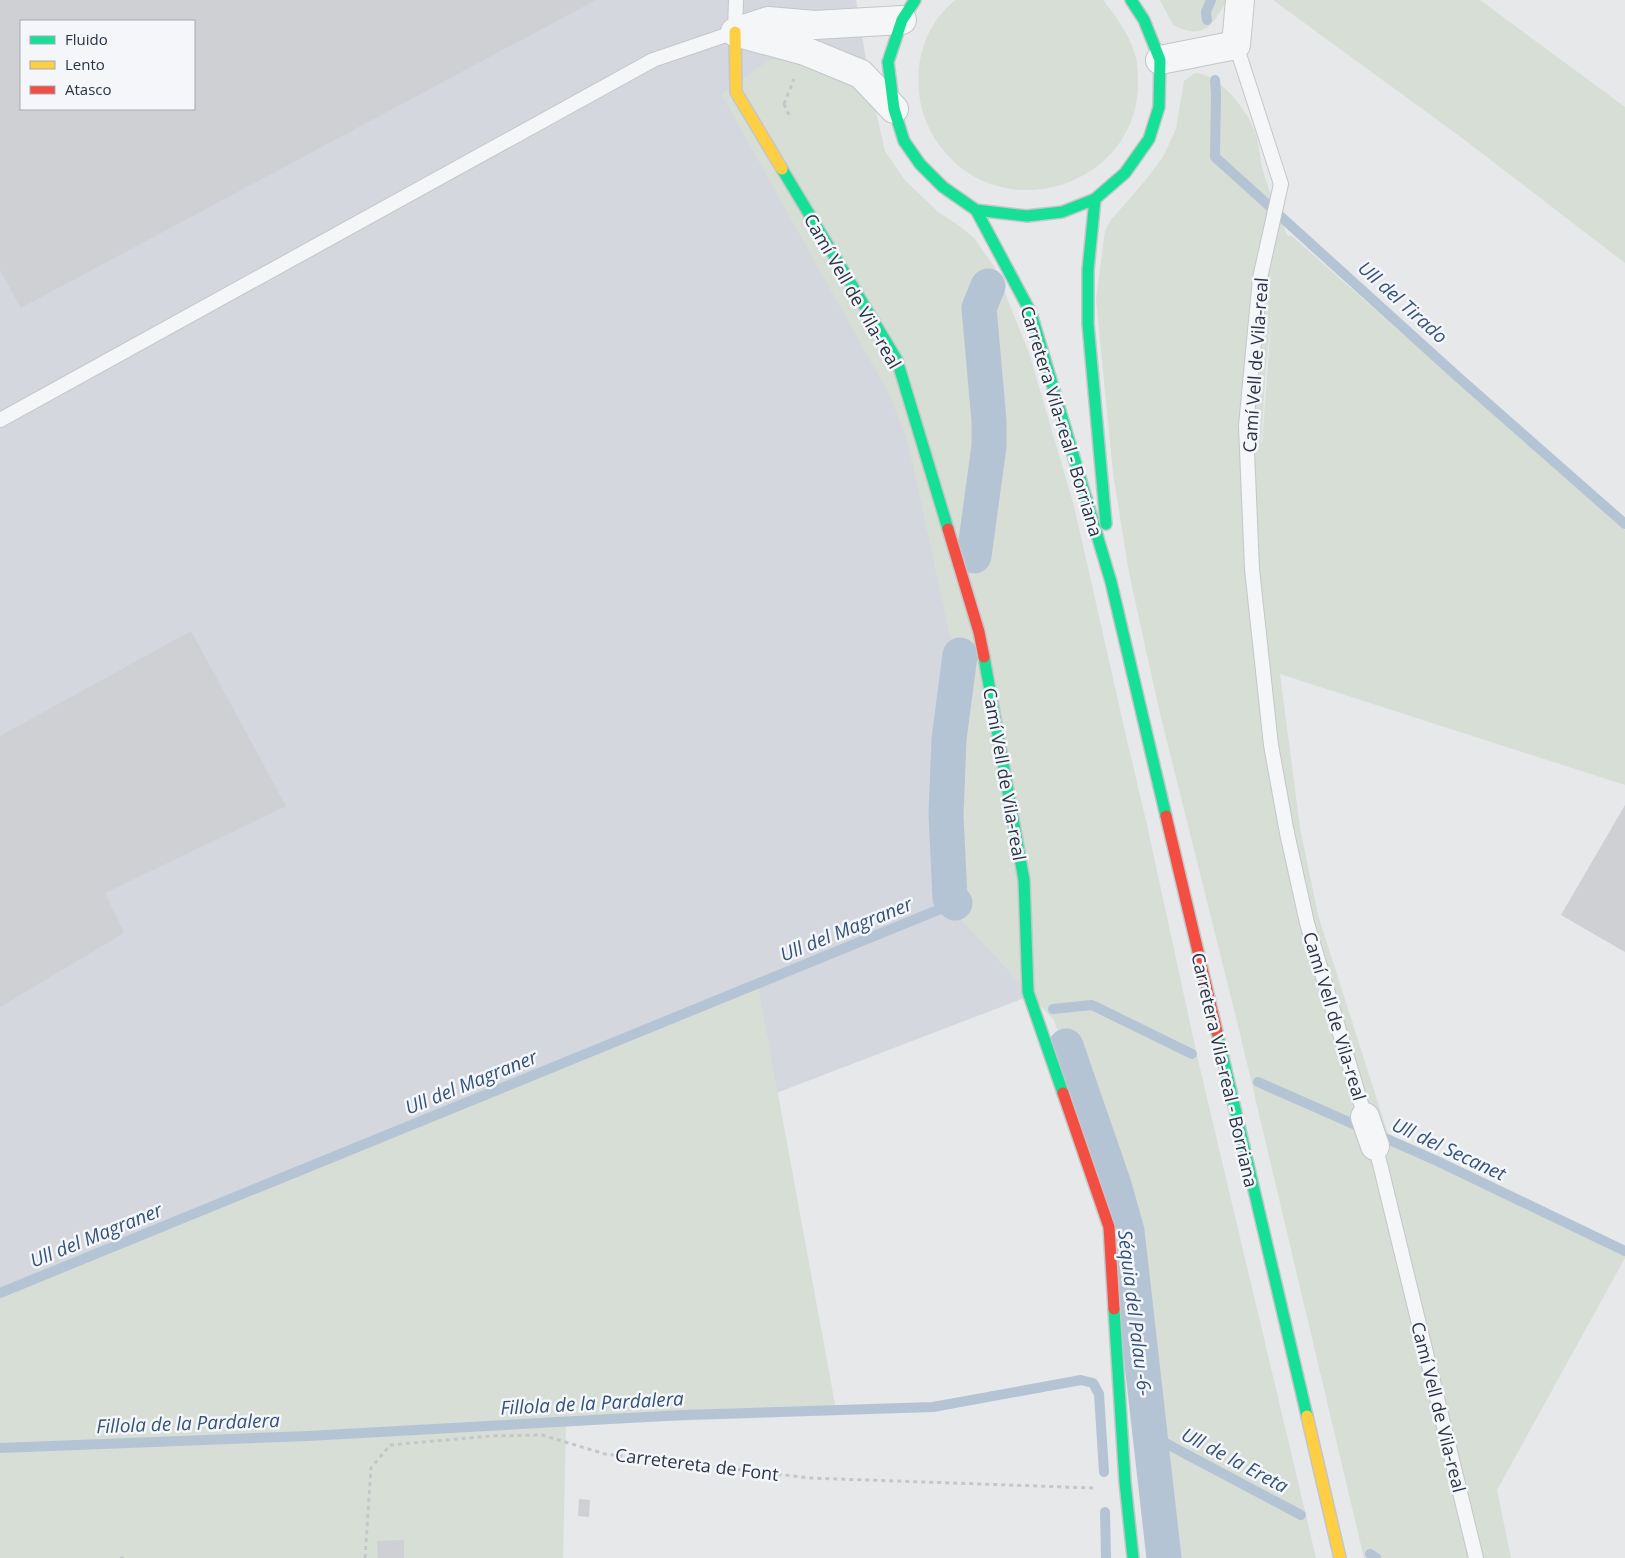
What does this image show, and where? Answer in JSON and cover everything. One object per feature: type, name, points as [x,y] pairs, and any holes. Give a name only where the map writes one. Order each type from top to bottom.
[{"type":"main road","points":[[908,10],[888,62],[894,109],[904,141],[920,164],[943,187],[976,210],[1027,216],[1062,212],[1095,199],[1125,172],[1149,140],[1159,107],[1160,60],[1144,20],[1131,0]]},
{"type":"main road","name":"Camí Vell de Vila-real","points":[[735,32],[736,92],[897,360],[979,632],[1024,880],[1028,992],[1109,1227],[1133,1558]]},
{"type":"main road","name":"Carretera Vila-real - Borriana","points":[[1095,199],[1088,270],[1088,324],[1111,582]]},
{"type":"main road","name":"Carretera Vila-real - Borriana","points":[[976,210],[1031,313],[1111,582],[1340,1558]]},
{"type":"street","points":[[1160,60],[1236,45],[1240,0]]},
{"type":"street","points":[[735,32],[768,21],[816,25],[908,10]]},
{"type":"street","points":[[735,32],[805,51],[861,74],[894,109]]},
{"type":"street","name":"Camí Vell de Vila-real","points":[[1365,1117],[1375,1146]]},
{"type":"lane","points":[[0,420],[654,60],[735,32],[736,0]]},
{"type":"lane","name":"Camí Vell de Vila-real","points":[[1236,45],[1280,184],[1260,278],[1246,426],[1253,579],[1271,745],[1287,833],[1314,949],[1365,1117]]},
{"type":"lane","name":"Camí Vell de Vila-real","points":[[1375,1146],[1476,1558]]},
{"type":"path","name":"Carretereta de Font","points":[[365,1558],[371,1468],[390,1445],[491,1436],[542,1435],[605,1454],[810,1478],[1096,1488],[1126,1482]]},
{"type":"path","points":[[120,1558],[126,1558]]},
{"type":"shaded area","points":[[0,0],[856,0],[885,174],[1168,943],[0,1390]]},
{"type":"shaded area","points":[[955,0],[1103,0],[1128,38],[1135,54],[1138,68],[1138,86],[1131,121],[1115,149],[1091,170],[1063,184],[1031,190],[999,187],[969,173],[943,150],[930,130],[921,107],[919,65],[925,41],[937,19]]},
{"type":"shaded area","points":[[1160,0],[1227,0],[1212,23],[1200,31],[1193,31],[1184,30],[1173,25]]},
{"type":"shaded area","points":[[1273,0],[1480,0],[1625,107],[1625,263],[1462,138]]},
{"type":"shaded area","points":[[787,56],[861,83],[876,112],[885,151],[904,179],[938,212],[974,238],[995,268],[1029,353],[1074,506],[1147,825],[1198,1060],[1316,1558],[1161,1558],[1125,1229],[1054,1020],[951,909],[947,901],[941,816],[942,739],[954,655],[908,443],[890,396],[721,94],[769,60]]},
{"type":"shaded area","points":[[1195,73],[1204,75],[1222,86],[1238,102],[1256,134],[1264,174],[1287,235],[1293,237],[1625,530],[1625,785],[1280,674],[1300,828],[1318,915],[1389,1137],[1625,1248],[1625,1258],[1497,1490],[1511,1558],[1364,1558],[1241,1038],[1161,718],[1129,573],[1113,473],[1096,299],[1105,231],[1111,220],[1163,157],[1176,129],[1184,81]],"holes":[[[1272,311],[1262,443],[1266,366]]]},
{"type":"shaded area","points":[[757,980],[837,1415],[566,1425],[563,1558],[0,1558],[0,1291]]},
{"type":"building","points":[[0,0],[596,0],[21,308],[0,270]]},
{"type":"building","points":[[191,631],[286,806],[105,893],[124,933],[0,1007],[0,736]]},
{"type":"building","points":[[1625,805],[1625,952],[1561,915]]},
{"type":"building","points":[[579,1499],[590,1500],[589,1517],[578,1516]]},
{"type":"building","points":[[404,1540],[404,1558],[378,1558],[377,1541]]},
{"type":"waterway","name":"Ull del Tirado","points":[[1207,20],[1206,12],[1211,0]]},
{"type":"waterway","name":"Ull del Tirado","points":[[1215,80],[1215,157],[1458,377],[1625,524]]},
{"type":"waterway","name":"Séquia del Palau -6-","points":[[974,556],[989,446],[989,421],[979,308],[988,286]]},
{"type":"waterway","name":"Séquia del Palau -6-","points":[[955,903],[950,898],[946,815],[949,739],[960,655]]},
{"type":"waterway","name":"Ull del Magraner","points":[[0,1293],[955,903]]},
{"type":"waterway","name":"Ull del Secanet","points":[[1053,1009],[1092,1005],[1192,1054]]},
{"type":"waterway","name":"Séquia del Palau -6-","points":[[1066,1046],[1114,1185],[1127,1231],[1164,1558]]},
{"type":"waterway","name":"Ull del Secanet","points":[[1258,1082],[1437,1161],[1625,1251]]},
{"type":"waterway","name":"Fillola de la Pardalera","points":[[0,1448],[308,1436],[682,1415],[933,1407],[1081,1380],[1093,1383],[1099,1394],[1104,1472]]},
{"type":"waterway","name":"Ull de la Ereta","points":[[1152,1436],[1301,1515]]},
{"type":"waterway","name":"Fillola de la Pardalera","points":[[1105,1512],[1106,1558]]},
{"type":"waterway","name":"Ull de la Ereta","points":[[1370,1554],[1376,1558]]},
{"type":"traffic: fast","points":[[915,0],[902,20],[888,62],[894,109],[904,141],[920,164],[943,187],[976,210],[1027,216],[1062,212],[1095,199],[1125,173],[1149,139],[1159,107],[1160,60],[1144,20],[1131,0]]},
{"type":"traffic: fast","points":[[782,169],[897,360],[948,529]]},
{"type":"traffic: fast","points":[[1095,199],[1088,270],[1088,324],[1106,524]]},
{"type":"traffic: fast","points":[[976,210],[1031,313],[1111,582],[1166,816]]},
{"type":"traffic: fast","points":[[984,657],[1024,880],[1028,992],[1063,1093]]},
{"type":"traffic: fast","points":[[1217,1032],[1307,1416]]},
{"type":"traffic: fast","points":[[1114,1309],[1125,1482],[1133,1558]]},
{"type":"traffic: slow","points":[[735,32],[736,92],[782,169]]},
{"type":"traffic: slow","points":[[1307,1416],[1340,1558]]},
{"type":"traffic: jam","points":[[948,529],[979,632],[984,657]]},
{"type":"traffic: jam","points":[[1166,816],[1217,1032]]},
{"type":"traffic: jam","points":[[1063,1093],[1109,1227],[1114,1309]]}]
